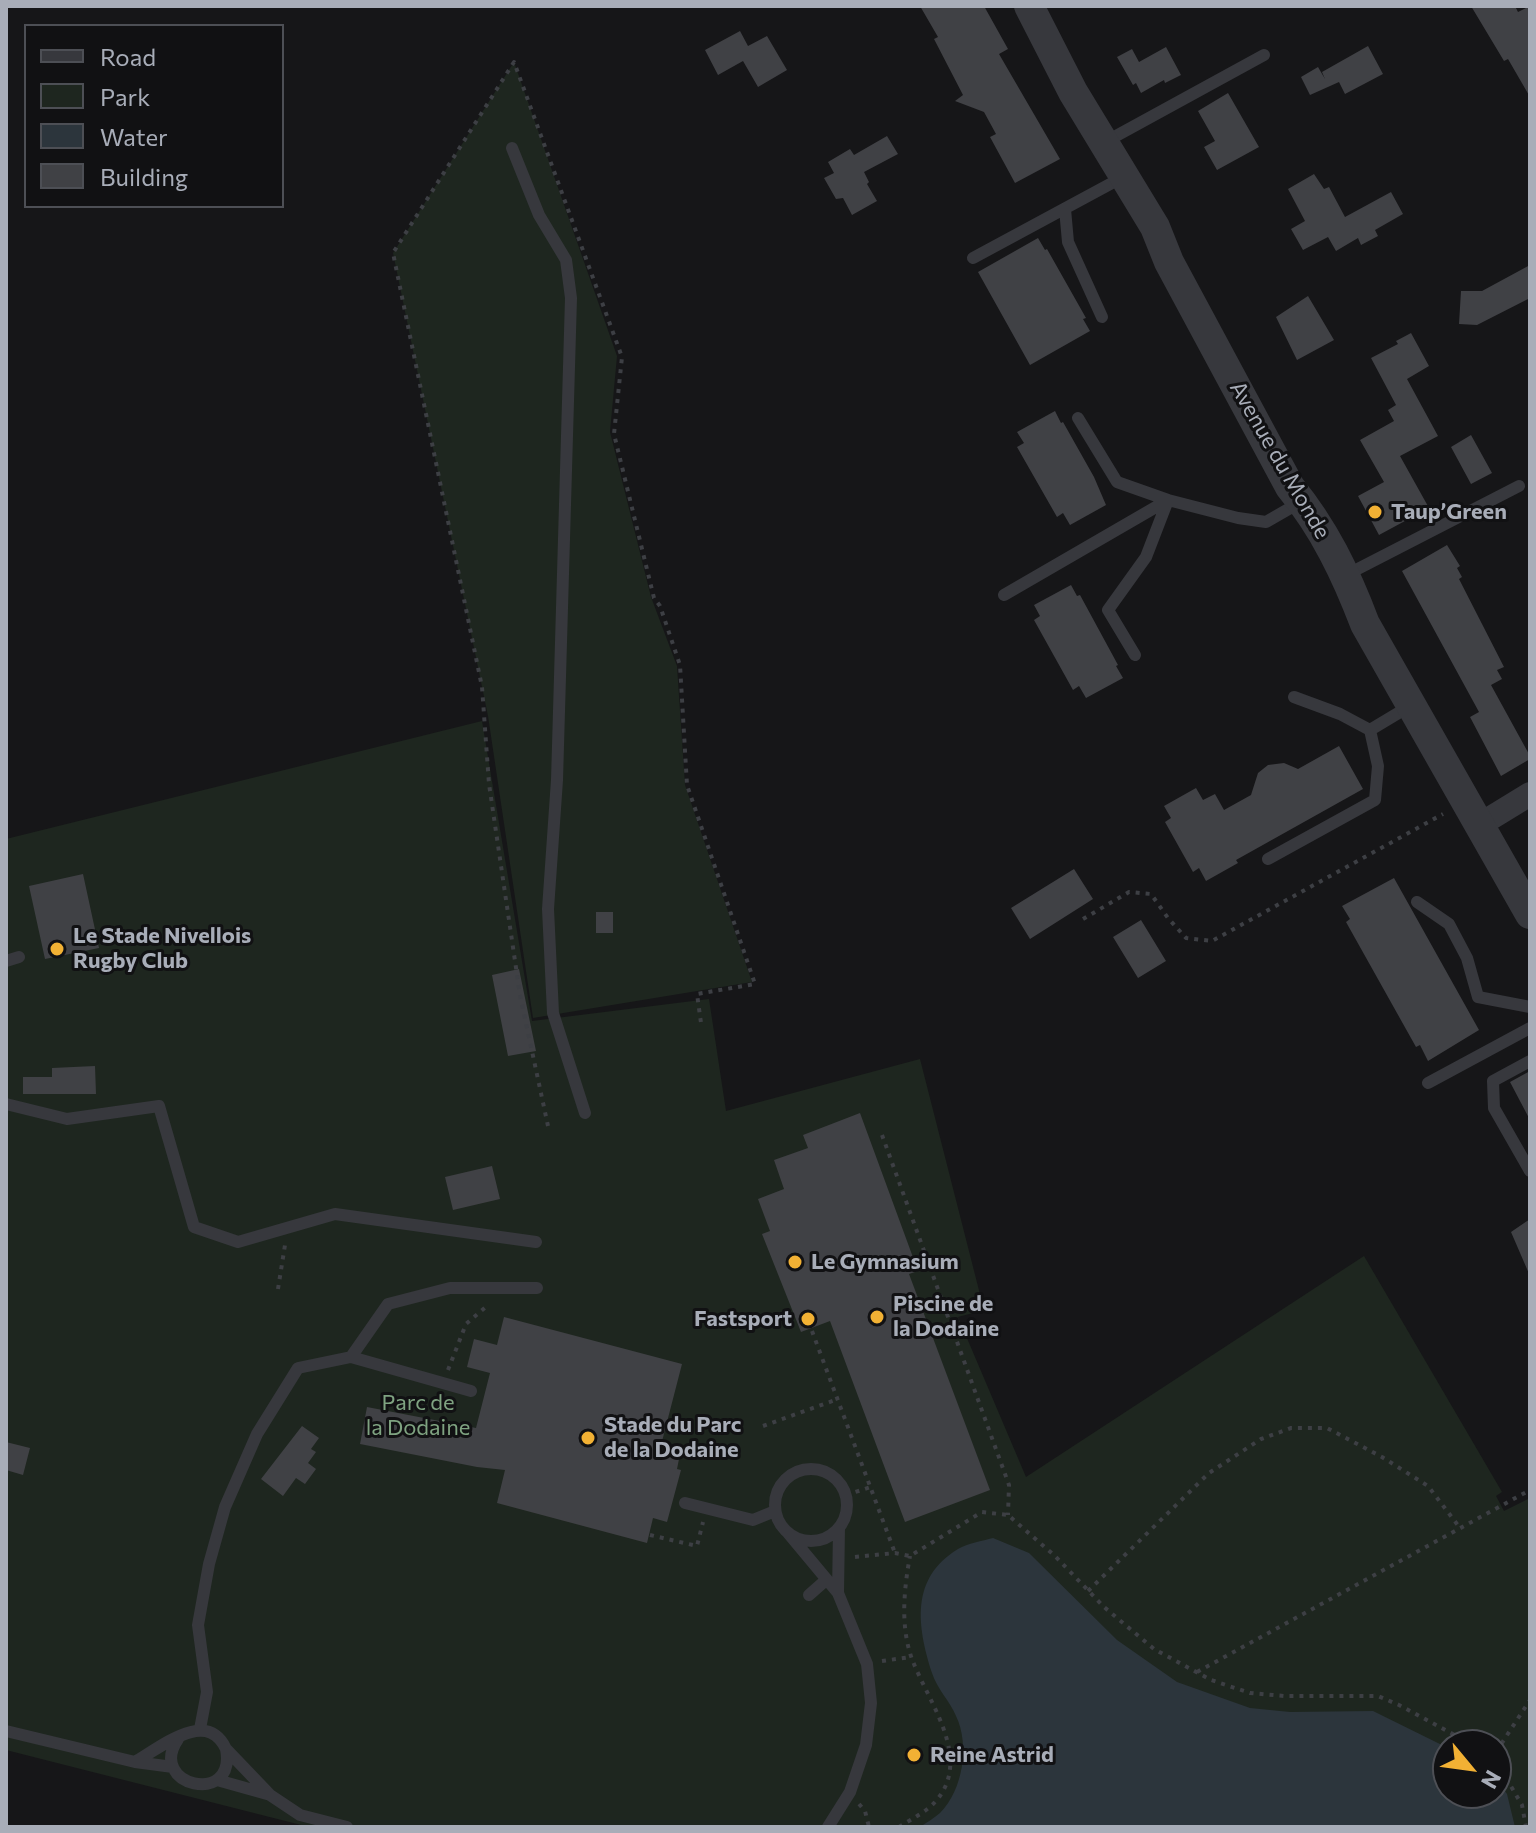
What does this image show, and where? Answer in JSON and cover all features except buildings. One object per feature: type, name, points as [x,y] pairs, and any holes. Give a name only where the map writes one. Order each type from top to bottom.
[{"type":"street","name":"Avenue du Monde","points":[[1029,6],[1054,59],[1155,227],[1169,262],[1290,487],[1313,515],[1346,575],[1365,624],[1530,914]]},
{"type":"street","points":[[1473,812],[1530,794]]},
{"type":"lane","points":[[1103,143],[1264,55]]},
{"type":"lane","points":[[512,148],[539,215],[566,260],[571,298],[557,780],[548,909],[553,1013],[585,1113]]},
{"type":"lane","points":[[973,258],[1125,176]]},
{"type":"lane","points":[[1065,209],[1068,242],[1102,317]]},
{"type":"lane","points":[[1078,418],[1117,482],[1168,500],[1266,522],[1302,501]]},
{"type":"lane","points":[[1346,575],[1519,486]]},
{"type":"lane","points":[[1004,595],[1168,500]]},
{"type":"lane","points":[[1135,655],[1108,610],[1146,557],[1168,500]]},
{"type":"lane","points":[[1268,859],[1375,800],[1378,766],[1370,730],[1340,714],[1294,697]]},
{"type":"lane","points":[[1370,730],[1411,705]]},
{"type":"lane","points":[[1417,902],[1449,924],[1467,958],[1478,997],[1530,1007]]},
{"type":"lane","points":[[1428,1083],[1530,1028]]},
{"type":"lane","points":[[1530,1061],[1493,1081],[1494,1108],[1530,1171]]},
{"type":"lane","points":[[6,1104],[67,1119],[159,1106],[194,1227],[238,1242],[335,1214],[536,1242]]},
{"type":"lane","points":[[351,1357],[388,1304],[450,1288],[537,1288]]},
{"type":"lane","points":[[200,1729],[207,1692],[198,1625],[209,1564],[225,1507],[257,1434],[298,1368],[351,1357],[471,1391]]},
{"type":"lane","points":[[788,1533],[798,1540],[811,1542],[823,1540],[839,1528],[845,1517],[846,1495],[832,1475],[821,1470],[796,1472],[785,1479],[775,1498],[779,1523],[838,1593],[867,1664],[871,1703],[866,1745],[850,1792],[828,1827]]},
{"type":"lane","points":[[685,1503],[753,1520],[775,1511]]},
{"type":"lane","points":[[838,1593],[839,1528]]},
{"type":"lane","points":[[804,1599],[826,1580]]},
{"type":"lane","points":[[135,1762],[200,1729],[216,1734],[226,1749],[270,1795],[300,1815],[347,1827]]},
{"type":"lane","points":[[6,1731],[135,1762],[173,1767]]},
{"type":"lane","points":[[180,1737],[172,1751],[173,1767],[178,1776],[187,1782],[207,1785],[217,1780],[227,1766],[226,1749]]},
{"type":"lane","points":[[217,1780],[270,1795]]},
{"type":"path","points":[[1083,919],[1129,892],[1151,894],[1186,938],[1212,941],[1473,812]]},
{"type":"path","points":[[882,1135],[1009,1485],[1008,1515]]},
{"type":"path","points":[[278,1289],[288,1227]]},
{"type":"path","points":[[443,1383],[466,1324],[509,1288]]},
{"type":"path","points":[[812,1331],[895,1553]]},
{"type":"path","points":[[763,1426],[838,1399]]},
{"type":"path","points":[[1088,1591],[1209,1473],[1261,1439],[1291,1428],[1327,1428],[1382,1457],[1428,1486],[1460,1528]]},
{"type":"path","points":[[846,1495],[871,1487]]},
{"type":"path","points":[[1197,1672],[1530,1490]]},
{"type":"path","points":[[650,1535],[697,1546],[707,1508]]},
{"type":"path","points":[[840,1559],[895,1553],[910,1556],[982,1512],[1008,1515],[1154,1649],[1197,1672],[1250,1693],[1378,1696],[1443,1729]]},
{"type":"path","points":[[899,1827],[935,1802],[952,1760],[937,1711],[911,1657],[902,1596],[910,1556]]},
{"type":"path","points":[[867,1664],[911,1657]]},
{"type":"path","points":[[1511,1729],[1530,1700]]},
{"type":"path","points":[[1512,1788],[1522,1805],[1526,1827]]},
{"type":"green space","points":[[514,62],[617,356],[610,432],[651,597],[677,666],[685,785],[752,982],[533,1018],[488,716],[393,253]]},
{"type":"green space","name":"Parc de la Dodaine","points":[[482,721],[532,1021],[709,999],[726,1111],[920,1059],[984,1310],[958,1317],[1026,1477],[1364,1256],[1502,1492],[1496,1496],[1504,1511],[1530,1498],[1530,1827],[309,1827],[6,1750],[6,839]]},
{"type":"water","points":[[993,1538],[1029,1553],[1117,1640],[1177,1682],[1250,1708],[1290,1712],[1373,1711],[1432,1740],[1432,1809],[1511,1809],[1515,1827],[920,1827],[948,1803],[959,1780],[963,1753],[963,1740],[956,1716],[934,1679],[927,1655],[921,1604],[932,1574],[942,1561],[971,1544]]},
{"type":"place","name":"Taup’Green","points":[[1375,512]]},
{"type":"place","name":"Le Stade Nivellois Rugby Club","points":[[57,949]]},
{"type":"place","name":"Le Gymnasium","points":[[795,1262]]},
{"type":"place","name":"Piscine de la Dodaine","points":[[877,1317]]},
{"type":"place","name":"Fastsport","points":[[808,1319]]},
{"type":"place","name":"Stade du Parc de la Dodaine","points":[[588,1438]]},
{"type":"place","name":"Reine Astrid","points":[[914,1755]]}]
